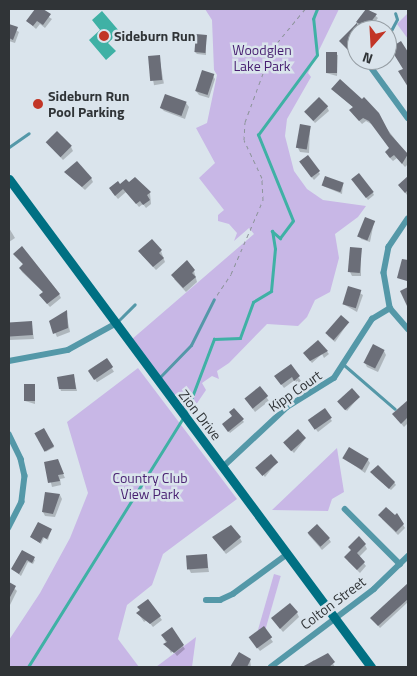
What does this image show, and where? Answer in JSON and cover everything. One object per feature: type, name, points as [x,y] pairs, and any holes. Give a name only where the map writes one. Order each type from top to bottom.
[{"type":"main road","name":"Zion Drive","points":[[9,178],[115,324],[224,466],[286,554],[371,667]]},
{"type":"street","points":[[373,70],[408,118]]},
{"type":"street","points":[[408,220],[395,235],[384,266],[384,284],[390,308],[408,329]]},
{"type":"street","name":"Kipp Court","points":[[224,466],[287,407],[324,386],[344,365],[372,318],[390,308]]},
{"type":"street","points":[[9,361],[68,350],[115,324]]},
{"type":"street","points":[[9,434],[21,459],[24,476],[22,502],[9,528]]},
{"type":"street","points":[[345,509],[400,564]]},
{"type":"street","points":[[206,600],[220,600],[233,594],[286,554]]},
{"type":"street","name":"Colton Street","points":[[271,667],[335,619],[408,556]]},
{"type":"lane","points":[[395,13],[396,20]]},
{"type":"lane","points":[[9,147],[29,133]]},
{"type":"lane","points":[[157,380],[191,345],[214,300]]},
{"type":"lane","points":[[115,324],[135,304]]},
{"type":"lane","points":[[344,365],[395,408]]},
{"type":"path","points":[[214,300],[231,274],[263,200],[262,178],[244,140],[245,122],[272,49],[305,9]]},
{"type":"green space","name":"Woodglen Lake Park","points":[[205,9],[339,9],[308,73],[311,77],[287,119],[285,136],[294,171],[307,189],[323,200],[366,206],[358,217],[335,234],[339,258],[330,292],[315,300],[307,317],[298,326],[267,324],[229,363],[217,371],[219,379],[212,376],[202,383],[206,390],[189,415],[131,340],[254,234],[249,228],[234,241],[237,233],[229,224],[218,221],[218,215],[224,210],[199,178],[215,163],[196,128],[207,123],[217,75],[214,70],[212,20]]},
{"type":"green space","points":[[408,13],[408,39],[397,24]]},
{"type":"green space","name":"Country Club View Park","points":[[138,368],[237,499],[163,554],[152,585],[127,605],[118,639],[139,667],[9,667],[9,640],[40,593],[70,538],[88,493],[67,422]]},
{"type":"green space","points":[[337,448],[344,492],[332,499],[328,511],[272,510]]},
{"type":"green space","points":[[274,574],[281,576],[261,644],[254,642]]},
{"type":"green space","points":[[196,637],[192,667],[156,667]]},
{"type":"shaded area","name":"Sideburn Run","points":[[102,11],[120,32],[108,43],[116,51],[106,60],[89,40],[100,30],[92,20]]},
{"type":"building","points":[[35,9],[43,9],[51,14],[43,25],[37,21],[33,26],[26,21]]},
{"type":"building","points":[[366,9],[377,14],[372,20],[358,20]]},
{"type":"building","points":[[9,24],[18,27],[13,40],[9,38]]},
{"type":"building","points":[[347,33],[347,49],[339,41]]},
{"type":"building","points":[[196,34],[207,35],[205,53],[194,52]]},
{"type":"building","points":[[401,41],[408,52],[408,87],[398,71],[403,69],[397,59],[397,44]]},
{"type":"building","points":[[326,52],[337,52],[337,73],[326,73]]},
{"type":"building","points":[[160,55],[162,80],[150,81],[148,56]]},
{"type":"building","points":[[202,70],[214,74],[208,95],[195,91]]},
{"type":"building","points":[[340,79],[362,99],[364,97],[379,113],[390,134],[408,154],[402,164],[394,155],[390,158],[385,152],[389,148],[369,121],[363,118],[359,121],[349,110],[353,107],[331,89]]},
{"type":"building","points":[[165,94],[187,102],[181,116],[160,108]]},
{"type":"building","points":[[319,97],[328,106],[313,121],[304,112]]},
{"type":"building","points":[[300,124],[311,126],[307,150],[296,148]]},
{"type":"building","points":[[57,131],[72,146],[61,157],[46,142]]},
{"type":"building","points":[[308,155],[320,171],[311,178],[299,162]]},
{"type":"building","points":[[77,161],[92,178],[82,187],[64,172]]},
{"type":"building","points":[[359,173],[374,192],[366,198],[351,179]]},
{"type":"building","points":[[325,176],[344,183],[340,192],[322,185]]},
{"type":"building","points":[[408,176],[408,190],[405,193],[398,185]]},
{"type":"building","points":[[135,177],[151,192],[147,195],[150,200],[143,205],[140,201],[136,204],[123,189],[115,196],[109,188],[118,181],[120,184],[126,179],[129,182]]},
{"type":"building","points":[[365,217],[375,221],[367,241],[357,236]]},
{"type":"building","points":[[152,239],[162,250],[159,253],[164,258],[153,267],[138,251]]},
{"type":"building","points":[[22,246],[60,294],[47,304],[39,295],[43,292],[19,268],[23,264],[13,254]]},
{"type":"building","points":[[350,247],[362,248],[360,273],[348,272]]},
{"type":"building","points":[[402,259],[408,260],[407,281],[397,278]]},
{"type":"building","points":[[187,260],[195,270],[192,273],[196,277],[183,288],[171,275]]},
{"type":"building","points":[[348,286],[361,290],[356,308],[342,304]]},
{"type":"building","points":[[408,287],[408,308],[400,291]]},
{"type":"building","points":[[67,310],[68,328],[53,334],[49,321]]},
{"type":"building","points":[[341,315],[349,322],[334,340],[325,333]]},
{"type":"building","points":[[32,321],[33,335],[10,337],[9,323]]},
{"type":"building","points":[[318,340],[328,351],[310,361],[303,353]]},
{"type":"building","points":[[373,344],[385,350],[375,369],[363,363]]},
{"type":"building","points":[[107,358],[113,367],[94,380],[88,371]]},
{"type":"building","points":[[291,364],[300,376],[294,381],[292,377],[281,385],[274,376]]},
{"type":"building","points":[[74,374],[76,389],[59,389],[57,377]]},
{"type":"building","points":[[24,384],[35,384],[35,401],[24,401]]},
{"type":"building","points":[[260,386],[268,396],[253,409],[244,399]]},
{"type":"building","points":[[352,388],[360,397],[345,410],[337,401]]},
{"type":"building","points":[[408,400],[408,417],[401,424],[392,414]]},
{"type":"building","points":[[234,408],[244,419],[228,432],[222,424],[232,416],[229,412]]},
{"type":"building","points":[[325,408],[332,418],[315,430],[308,420]]},
{"type":"building","points":[[44,428],[54,446],[45,452],[34,433]]},
{"type":"building","points":[[298,429],[306,438],[291,451],[283,442]]},
{"type":"building","points":[[349,447],[369,459],[362,470],[342,458]]},
{"type":"building","points":[[271,454],[278,462],[262,476],[255,468]]},
{"type":"building","points":[[58,459],[64,474],[58,475],[60,481],[48,483],[44,462]]},
{"type":"building","points":[[378,465],[395,482],[389,489],[370,472]]},
{"type":"building","points":[[45,492],[60,494],[53,514],[42,512]]},
{"type":"building","points":[[386,507],[395,515],[397,513],[404,524],[396,532],[378,515]]},
{"type":"building","points":[[38,522],[52,529],[47,539],[43,537],[40,543],[30,537]]},
{"type":"building","points":[[317,524],[330,538],[320,547],[307,533]]},
{"type":"building","points":[[231,525],[241,537],[224,551],[212,537]]},
{"type":"building","points":[[359,536],[366,544],[357,553],[365,562],[357,570],[344,557],[351,550],[348,547]]},
{"type":"building","points":[[22,550],[35,557],[32,563],[27,560],[19,574],[11,569]]},
{"type":"building","points":[[207,554],[208,568],[187,569],[186,555]]},
{"type":"building","points":[[9,582],[16,586],[9,599]]},
{"type":"building","points":[[408,583],[408,599],[378,626],[370,618]]},
{"type":"building","points":[[148,599],[161,616],[150,624],[136,613],[140,610],[137,607]]},
{"type":"building","points":[[290,603],[298,612],[280,629],[271,618]]},
{"type":"building","points":[[264,626],[272,637],[257,648],[249,637]]},
{"type":"building","points":[[172,627],[184,645],[174,653],[163,644],[167,642],[161,635]]},
{"type":"building","points":[[239,652],[251,659],[247,667],[230,667]]},
{"type":"building","points":[[328,653],[335,662],[329,667],[302,667]]},
{"type":"waterway","points":[[186,413],[214,339],[240,338],[253,302],[271,291],[275,249],[272,231],[280,238],[293,221],[258,135],[317,55],[313,19],[317,9]]},
{"type":"waterway","points":[[28,667],[183,418]]},
{"type":"place","name":"Sideburn Run","points":[[104,36]]},
{"type":"place","name":"Sideburn Run Pool Parking","points":[[38,104]]}]
